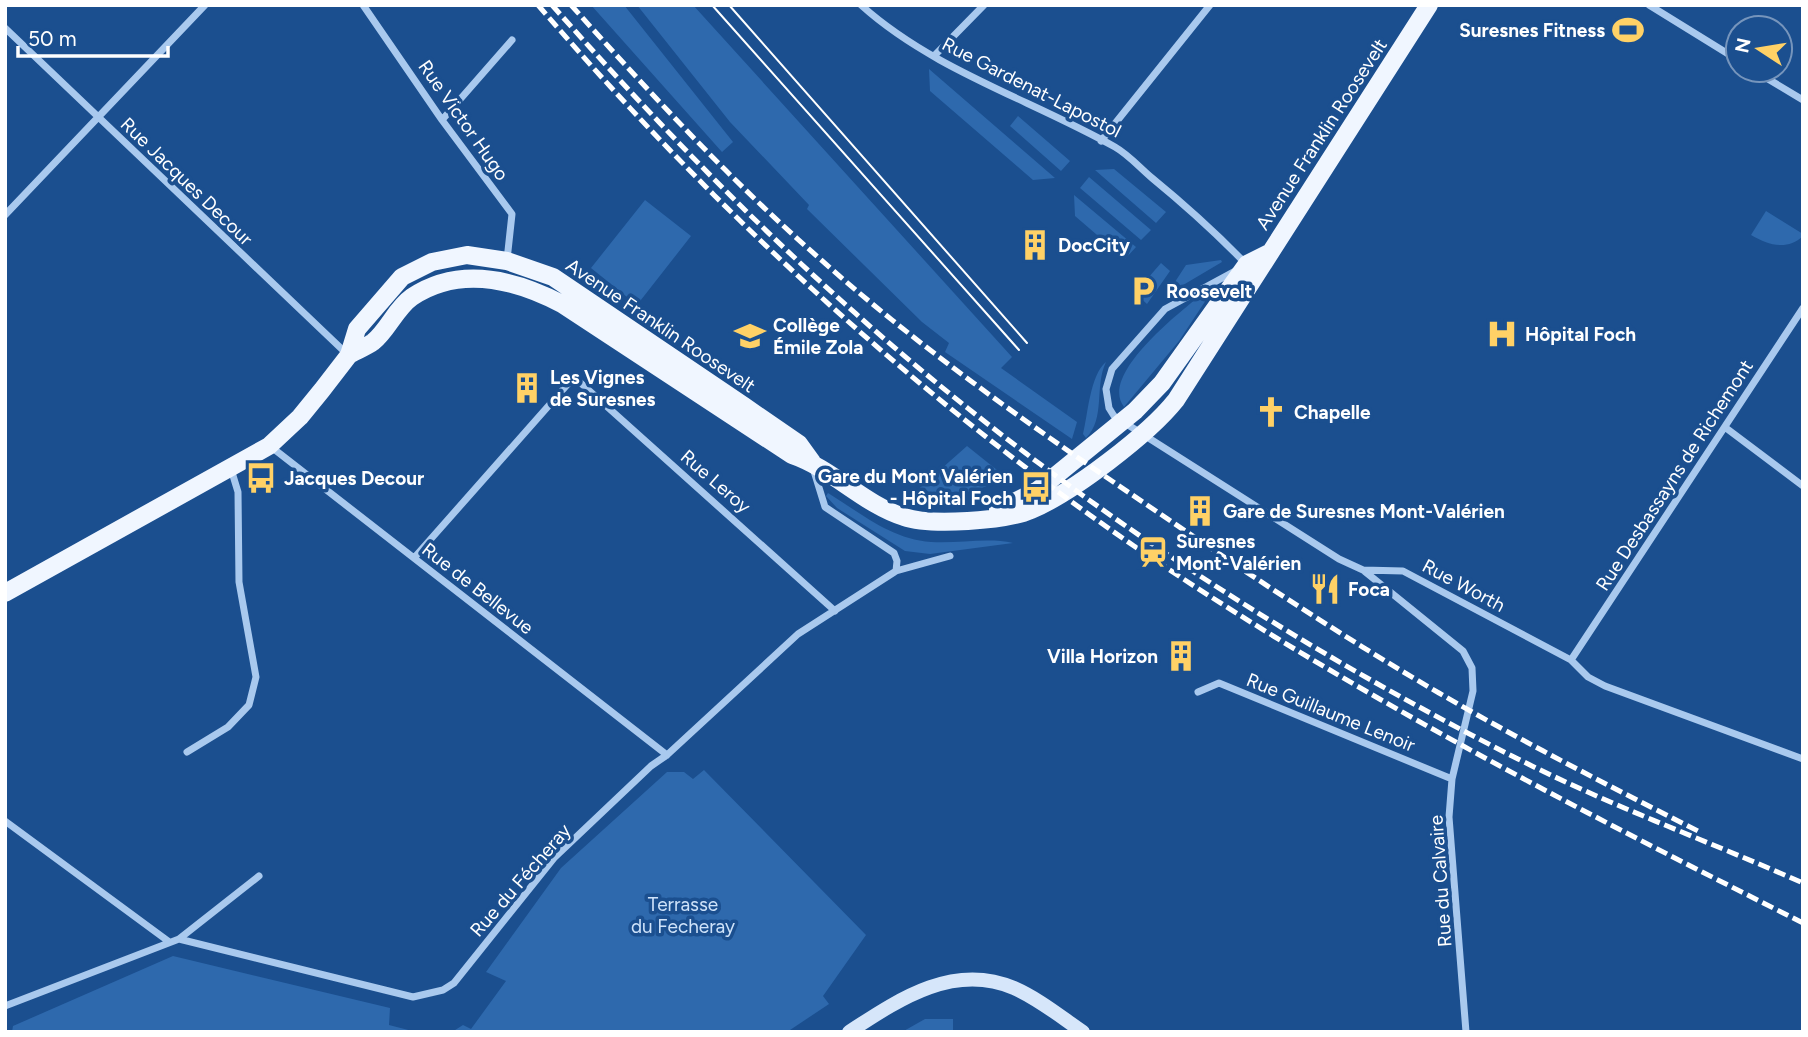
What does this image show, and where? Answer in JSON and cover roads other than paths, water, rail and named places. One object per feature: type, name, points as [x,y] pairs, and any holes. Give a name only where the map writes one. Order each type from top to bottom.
[{"type":"main road","name":"Avenue Franklin Roosevelt","points":[[349,355],[373,342],[411,298],[445,283],[495,279],[529,287],[615,338],[792,455],[812,462],[901,516],[932,522],[1028,512],[1144,433],[1176,400],[1429,5]]},
{"type":"main road","name":"Avenue Franklin Roosevelt","points":[[983,518],[1038,490],[1123,422],[1162,383],[1247,264],[1272,251]]},
{"type":"main road","name":"Avenue Franklin Roosevelt","points":[[5,593],[270,446],[300,417],[349,355],[357,329],[392,287],[414,270],[467,255],[507,261],[561,283],[799,444],[812,462]]},
{"type":"street","points":[[5,215],[205,5]]},
{"type":"street","name":"Rue Victor Hugo","points":[[363,5],[442,120],[512,214],[507,261]]},
{"type":"street","name":"Rue Gardenat-Lapostol","points":[[861,5],[882,25],[935,55],[1030,107],[1117,148],[1187,207],[1247,264]]},
{"type":"street","points":[[935,55],[984,5]]},
{"type":"street","points":[[1101,141],[1210,5]]},
{"type":"street","points":[[1648,5],[1724,52]]},
{"type":"street","name":"Rue Jacques Decour","points":[[5,27],[349,355]]},
{"type":"street","points":[[442,120],[512,40]]},
{"type":"street","points":[[1777,84],[1803,100]]},
{"type":"street","points":[[1238,303],[1247,264]]},
{"type":"street","name":"Avenue Franklin Roosevelt","points":[[1123,422],[1109,408],[1107,388],[1112,369],[1165,309],[1247,264]]},
{"type":"street","name":"Rue Desbassayns de Richemont","points":[[1571,660],[1803,308]]},
{"type":"street","name":"Rue Leroy","points":[[414,558],[574,377],[835,611]]},
{"type":"street","name":"Rue Worth","points":[[1123,422],[1327,551],[1363,570],[1403,571],[1571,660],[1588,677],[1605,687],[1803,759]]},
{"type":"street","points":[[1726,428],[1803,486]]},
{"type":"street","name":"Rue de Bellevue","points":[[270,446],[667,755]]},
{"type":"street","points":[[812,462],[825,507],[894,553],[896,571]]},
{"type":"street","points":[[187,752],[228,727],[249,705],[256,677],[239,582],[238,492],[231,469]]},
{"type":"street","name":"Rue du Fécheray","points":[[5,1006],[179,939],[413,996],[443,990],[454,983],[554,858],[651,765],[667,755],[799,634],[896,571],[950,556]]},
{"type":"street","name":"Rue du Calvaire","points":[[1363,570],[1443,632],[1463,651],[1472,668],[1473,691],[1453,775],[1449,817],[1466,1032]]},
{"type":"street","name":"Rue Guillaume Lenoir","points":[[1198,692],[1219,683],[1453,775]]},
{"type":"street","points":[[5,821],[168,941]]},
{"type":"street","points":[[179,939],[259,876]]},
{"type":"street","points":[[849,1032],[923,988],[946,982],[977,980],[1013,988],[1083,1032]]},
{"type":"tram line","points":[[712,5],[1019,350]]},
{"type":"tram line","points":[[729,5],[1027,343]]},
{"type":"railway","points":[[538,5],[674,154],[818,295],[972,426],[1052,487],[1214,599],[1378,698],[1547,791],[1803,923]]},
{"type":"railway","points":[[552,5],[694,159],[806,269],[922,371],[1001,435],[1083,496],[1252,609],[1428,712],[1588,792],[1803,883]]},
{"type":"railway","points":[[571,5],[691,135],[786,228],[858,292],[982,389],[1188,533],[1366,649],[1504,730],[1702,833]]},
{"type":"place","name":"Suresnes Fitness","points":[[1628,30]]},
{"type":"place","name":"DocCity","points":[[1035,245]]},
{"type":"place","name":"Roosevelt","points":[[1143,291]]},
{"type":"place","name":"Hôpital Foch","points":[[1502,334]]},
{"type":"place","name":"Collège Émile Zola","points":[[750,336]]},
{"type":"place","name":"Les Vignes de Suresnes","points":[[527,388]]},
{"type":"place","name":"Chapelle","points":[[1271,412]]},
{"type":"place","name":"Jacques Decour","points":[[261,478]]},
{"type":"place","name":"Gare du Mont Valérien - Hôpital Foch","points":[[1036,487]]},
{"type":"place","name":"Gare de Suresnes Mont-Valérien","points":[[1200,511]]},
{"type":"place","name":"Suresnes Mont-Valérien","points":[[1153,552]]},
{"type":"place","name":"Foca","points":[[1325,589]]},
{"type":"place","name":"Villa Horizon","points":[[1181,656]]},
{"type":"park label","name":"Terrasse du Fecheray","points":[[683,915]]}]
